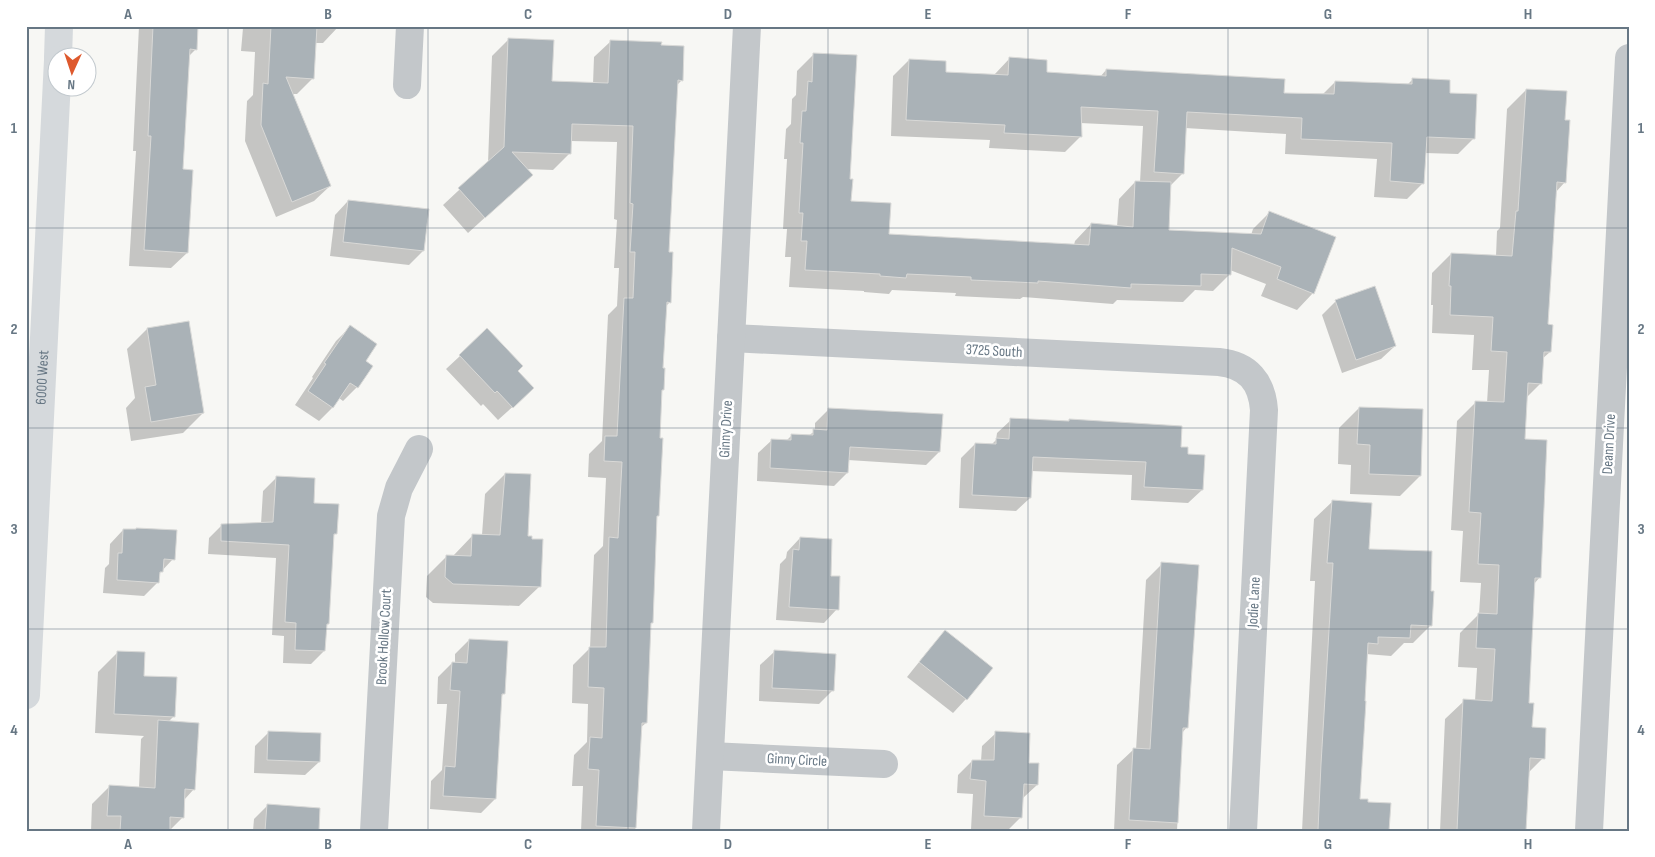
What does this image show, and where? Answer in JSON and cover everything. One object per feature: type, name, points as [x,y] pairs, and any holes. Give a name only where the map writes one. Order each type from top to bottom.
[{"type":"street","name":"6000 West","points":[[58,48],[59,26]]},
{"type":"street","points":[[407,84],[410,26]]},
{"type":"street","name":"Ginny Drive","points":[[706,831],[746,26]]},
{"type":"street","name":"Deann Drive","points":[[1589,831],[1629,58]]},
{"type":"street","name":"6000 West","points":[[26,695],[56,98]]},
{"type":"street","name":"3725 South","points":[[731,338],[1219,362],[1237,366],[1252,376]]},
{"type":"street","name":"Jodie Lane","points":[[1243,831],[1264,410],[1262,394],[1252,376]]},
{"type":"street","name":"Brook Hollow Court","points":[[374,831],[391,516],[399,488],[419,449]]},
{"type":"street","name":"Ginny Circle","points":[[710,756],[884,764]]},
{"type":"building","points":[[153,26],[198,26],[197,50],[190,49],[183,169],[193,170],[188,253],[144,250],[151,136],[148,136]]},
{"type":"building","points":[[271,26],[317,26],[314,79],[286,77],[331,186],[292,202],[261,125],[263,83],[268,84]]},
{"type":"building","points":[[508,38],[554,40],[552,81],[608,83],[610,40],[662,42],[661,45],[684,46],[683,81],[678,80],[669,252],[673,252],[671,303],[667,302],[663,368],[665,368],[660,438],[663,438],[659,516],[657,516],[647,723],[642,723],[636,828],[596,826],[599,770],[588,769],[590,737],[602,738],[604,688],[588,687],[589,647],[606,647],[609,537],[618,538],[622,462],[604,461],[605,436],[617,436],[624,298],[633,298],[635,252],[630,252],[633,204],[630,203],[633,126],[572,124],[571,154],[512,152],[533,175],[485,218],[458,188],[504,147]]},
{"type":"building","points":[[813,53],[857,55],[850,179],[853,179],[851,201],[891,203],[889,234],[1089,245],[1091,223],[1133,227],[1135,181],[1171,182],[1169,230],[1261,234],[1269,211],[1336,237],[1314,294],[1277,279],[1281,267],[1232,248],[1231,275],[1201,274],[1201,286],[1131,284],[1131,288],[1038,281],[1038,283],[971,280],[971,277],[907,274],[906,278],[880,276],[880,274],[805,270],[807,241],[801,241],[803,213],[799,213],[803,143],[800,143],[802,111],[806,111],[808,81],[812,82]]},
{"type":"building","points":[[1009,57],[1047,60],[1047,72],[1106,76],[1106,69],[1285,79],[1284,93],[1334,94],[1335,81],[1412,84],[1412,78],[1450,80],[1450,93],[1477,94],[1475,139],[1427,137],[1424,184],[1390,181],[1392,143],[1301,139],[1302,118],[1187,112],[1184,174],[1154,172],[1158,111],[1081,107],[1082,137],[1004,133],[1005,125],[906,120],[909,59],[946,61],[946,72],[1008,75]]},
{"type":"building","points":[[1526,89],[1567,91],[1565,120],[1570,120],[1566,183],[1557,182],[1548,324],[1553,325],[1551,352],[1544,352],[1542,384],[1528,383],[1525,439],[1547,440],[1541,578],[1535,578],[1529,703],[1534,703],[1532,727],[1546,728],[1545,759],[1530,758],[1526,831],[1457,831],[1463,699],[1492,701],[1495,649],[1476,648],[1478,613],[1497,614],[1499,565],[1478,564],[1481,513],[1469,512],[1475,401],[1504,402],[1507,352],[1491,351],[1493,317],[1450,315],[1451,253],[1512,256],[1516,211],[1518,211]]},
{"type":"building","points":[[348,200],[429,209],[424,251],[343,242]]},
{"type":"building","points":[[1375,286],[1396,346],[1356,360],[1335,300]]},
{"type":"building","points":[[189,321],[204,413],[151,422],[145,387],[156,385],[147,328]]},
{"type":"building","points":[[350,325],[377,344],[366,361],[373,366],[358,388],[350,383],[333,408],[308,391],[326,364],[324,363]]},
{"type":"building","points":[[487,328],[523,366],[518,371],[534,388],[513,408],[497,391],[495,393],[459,355]]},
{"type":"building","points":[[1359,407],[1423,409],[1421,476],[1369,474],[1370,445],[1357,444]]},
{"type":"building","points":[[828,408],[943,414],[940,452],[850,447],[848,473],[770,468],[771,439],[791,440],[791,434],[813,435],[813,429],[827,430]]},
{"type":"building","points":[[1010,418],[1069,421],[1069,419],[1182,426],[1181,447],[1188,447],[1188,454],[1205,455],[1203,490],[1144,487],[1146,462],[1033,457],[1031,498],[972,495],[975,443],[996,444],[996,438],[1009,439]]},
{"type":"building","points":[[505,473],[531,474],[528,536],[532,536],[532,539],[543,539],[541,587],[453,584],[445,577],[446,555],[471,556],[472,534],[500,535]]},
{"type":"building","points":[[276,476],[315,478],[314,503],[339,504],[337,534],[334,534],[329,624],[327,624],[325,651],[295,650],[296,623],[285,622],[289,545],[221,541],[221,524],[273,522]]},
{"type":"building","points":[[1332,500],[1372,503],[1369,549],[1432,551],[1431,591],[1434,591],[1432,626],[1411,625],[1410,638],[1378,637],[1378,644],[1368,643],[1360,799],[1368,799],[1368,802],[1391,803],[1389,831],[1318,830],[1333,563],[1327,563]]},
{"type":"building","points":[[123,529],[177,530],[175,560],[164,559],[163,572],[160,572],[159,583],[117,580],[118,553],[122,553]]},
{"type":"building","points":[[800,537],[832,539],[831,576],[840,576],[839,610],[789,607],[793,549],[799,550]]},
{"type":"building","points":[[1161,562],[1199,565],[1188,728],[1183,728],[1178,823],[1129,820],[1133,748],[1150,749]]},
{"type":"building","points":[[945,630],[993,668],[967,700],[919,662]]},
{"type":"building","points":[[469,639],[508,641],[505,694],[502,694],[496,799],[443,796],[445,766],[455,767],[460,691],[450,690],[452,662],[467,663]]},
{"type":"building","points":[[774,650],[836,654],[834,691],[772,688]]},
{"type":"building","points":[[117,651],[145,652],[144,676],[177,677],[175,717],[114,714]]},
{"type":"building","points":[[158,720],[199,723],[195,790],[185,789],[184,818],[170,817],[170,831],[120,831],[121,816],[107,816],[109,785],[155,788]]},
{"type":"building","points":[[268,731],[321,733],[320,762],[267,760]]},
{"type":"building","points":[[995,731],[1030,733],[1029,763],[1039,763],[1038,785],[1024,784],[1022,818],[984,816],[986,781],[970,779],[972,760],[994,760]]},
{"type":"building","points":[[267,804],[320,808],[319,831],[265,831]]}]
